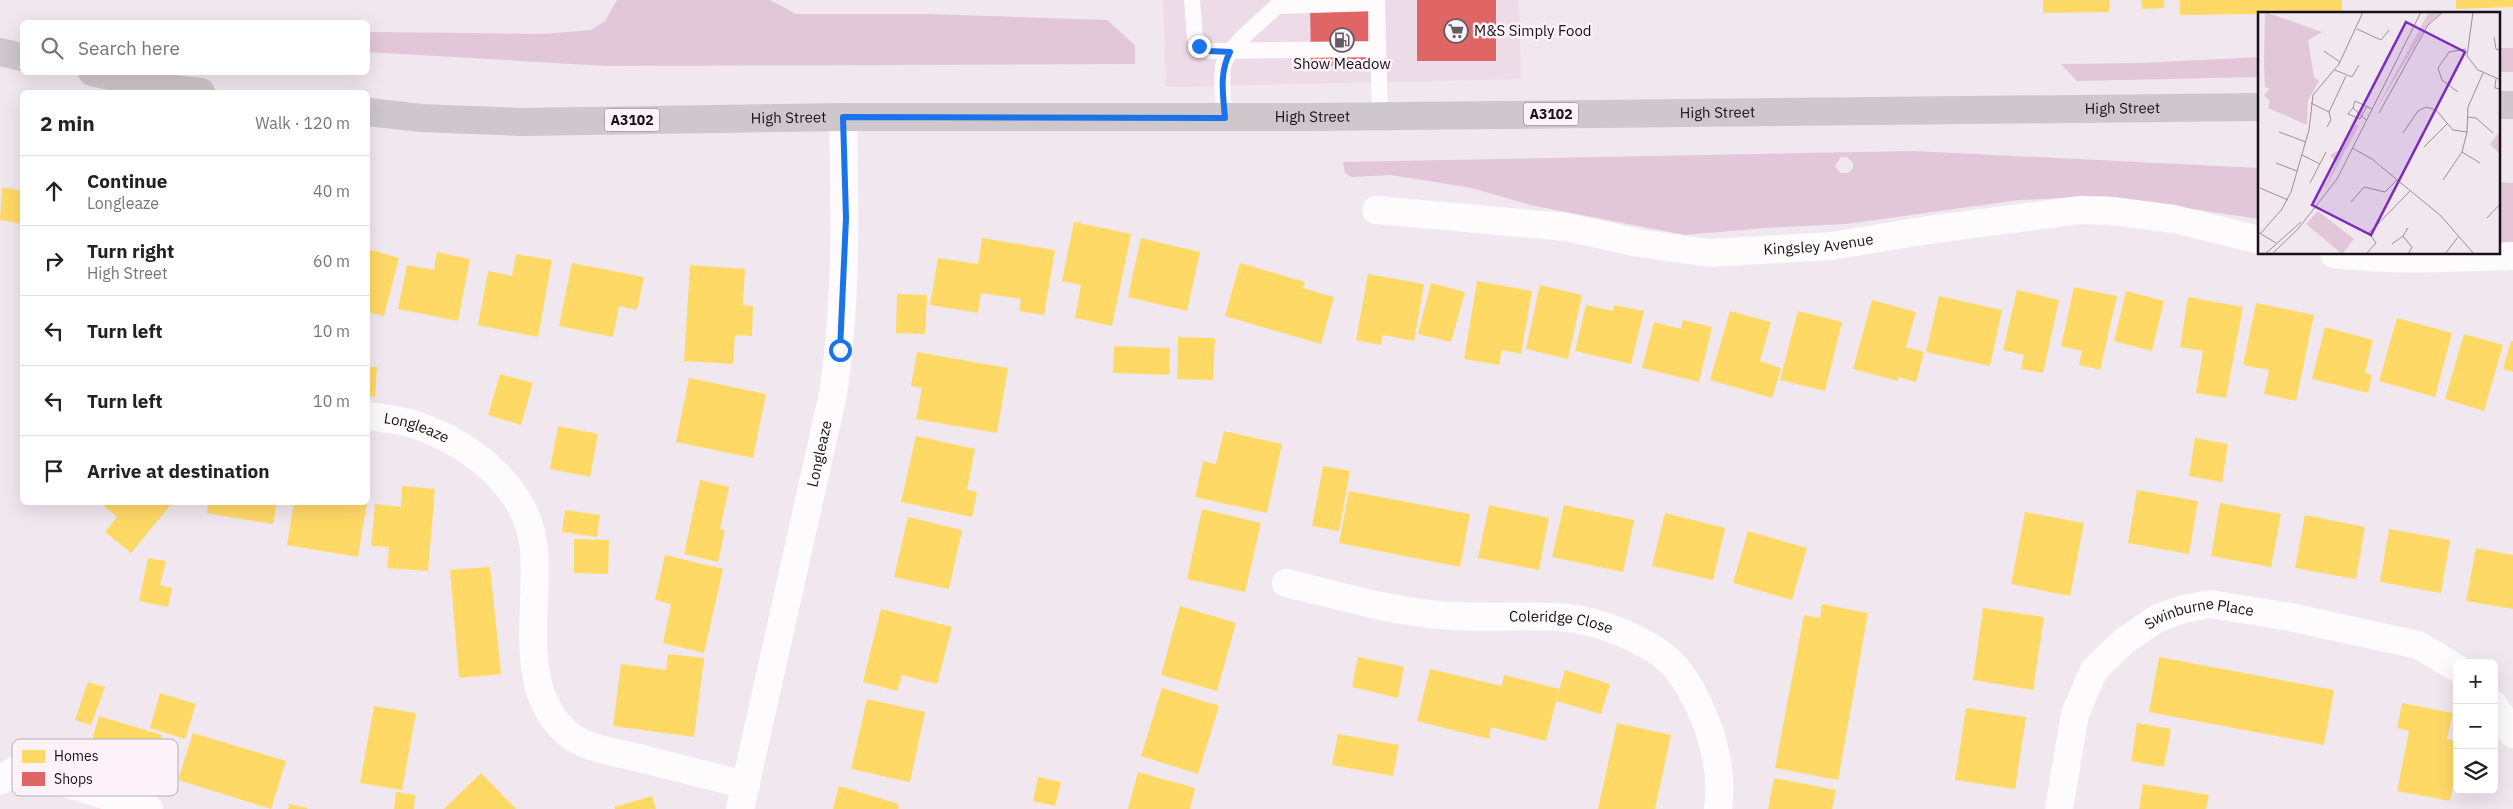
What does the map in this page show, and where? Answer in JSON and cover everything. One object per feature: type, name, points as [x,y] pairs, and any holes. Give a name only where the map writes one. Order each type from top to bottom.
[{"type":"main road","points":[[0,52],[20,57]]},
{"type":"main road","points":[[106,75],[164,88],[182,90]]},
{"type":"main road","points":[[2500,105],[2513,105]]},
{"type":"main road","name":"High Street","points":[[370,112],[422,118],[522,122],[843,117],[1225,118],[2258,107]]},
{"type":"street","name":"Longleaze","points":[[370,416],[416,425],[458,444],[482,458],[518,502],[528,522],[534,549],[535,661],[539,692],[551,715],[569,735],[596,748],[743,797],[834,394],[840,350],[846,239],[843,117]]},
{"type":"street","name":"Kingsley Avenue","points":[[1376,210],[1566,227],[1639,243],[1709,253],[1831,246],[1928,230],[2080,210],[2112,211],[2174,219],[2258,240]]},
{"type":"street","points":[[2343,255],[2371,258],[2446,259],[2513,256]]},
{"type":"street","name":"Coleridge Close","points":[[1286,583],[1430,614],[1568,618],[1603,626],[1637,640],[1662,655],[1680,672],[1698,703],[1712,737],[1718,779],[1718,809]]},
{"type":"street","name":"Swinburne Place","points":[[2059,809],[2075,714],[2094,670],[2124,641],[2158,618],[2183,609],[2210,604],[2290,617],[2418,645],[2453,666]]},
{"type":"street","points":[[2498,711],[2513,734]]},
{"type":"street","points":[[0,781],[12,772]]},
{"type":"street","points":[[107,796],[149,809]]},
{"type":"lane","points":[[1192,0],[1194,38],[1199,46],[1210,51],[1378,49]]},
{"type":"lane","points":[[1225,118],[1222,79],[1224,65],[1230,52],[1278,3],[1377,1],[1380,116]]},
{"type":"shaded area","points":[[617,0],[770,0],[796,14],[929,14],[1107,20],[1135,45],[1135,64],[606,66],[370,52],[370,32],[544,34],[591,30],[605,21]]},
{"type":"shaded area","name":"Show Meadow","points":[[1163,0],[1519,0],[1521,79],[1166,87]]},
{"type":"shaded area","points":[[2500,48],[2513,48],[2513,72],[2500,72]]},
{"type":"shaded area","points":[[2258,57],[2258,77],[2077,81],[2061,64],[2142,63]]},
{"type":"shaded area","points":[[1913,151],[2258,168],[2258,219],[2105,196],[2019,200],[1846,224],[1765,228],[1685,235],[1530,205],[1472,188],[1391,175],[1352,177],[1345,173],[1343,162]],"holes":[[[1841,157],[1847,157],[1853,163],[1853,168],[1848,173],[1840,173],[1835,166]]]},
{"type":"shaded area","points":[[2500,182],[2513,183],[2513,245],[2500,244]]},
{"type":"building: Homes","points":[[2043,0],[2109,0],[2109,12],[2043,13]]},
{"type":"building: Homes","points":[[2141,0],[2164,0],[2164,8],[2142,9]]},
{"type":"building: Homes","points":[[2180,0],[2342,0],[2342,12],[2258,12],[2258,14],[2180,15]]},
{"type":"building: Homes","points":[[2456,0],[2513,0],[2513,7],[2456,9]]},
{"type":"building: Homes","points":[[2,187],[20,191],[20,224],[0,220]]},
{"type":"building: Homes","points":[[1074,222],[1131,234],[1112,326],[1075,318],[1081,285],[1062,281]]},
{"type":"building: Homes","points":[[982,238],[1055,250],[1044,315],[1019,311],[1021,299],[981,293],[978,313],[930,305],[938,258],[978,264]]},
{"type":"building: Homes","points":[[1141,238],[1200,252],[1187,311],[1128,297]]},
{"type":"building: Homes","points":[[370,250],[399,258],[384,316],[370,312]]},
{"type":"building: Homes","points":[[437,252],[470,259],[458,321],[398,309],[407,265],[434,270]]},
{"type":"building: Homes","points":[[516,254],[552,260],[538,337],[478,325],[488,271],[512,276]]},
{"type":"building: Homes","points":[[572,263],[644,277],[637,310],[619,306],[613,337],[559,326]]},
{"type":"building: Homes","points":[[1240,263],[1305,282],[1303,288],[1334,297],[1321,344],[1225,316]]},
{"type":"building: Homes","points":[[690,265],[745,269],[743,305],[753,306],[752,336],[735,335],[733,364],[684,361]]},
{"type":"building: Homes","points":[[1368,274],[1424,284],[1414,341],[1383,335],[1381,345],[1356,340]]},
{"type":"building: Homes","points":[[1477,281],[1532,291],[1521,354],[1502,350],[1499,365],[1464,359]]},
{"type":"building: Homes","points":[[1431,283],[1465,292],[1451,342],[1418,334]]},
{"type":"building: Homes","points":[[1540,285],[1582,295],[1568,359],[1526,349]]},
{"type":"building: Homes","points":[[2074,287],[2117,296],[2100,370],[2079,365],[2082,351],[2061,346]]},
{"type":"building: Homes","points":[[2017,290],[2059,300],[2043,373],[2021,369],[2024,355],[2003,350]]},
{"type":"building: Homes","points":[[2126,291],[2164,301],[2152,351],[2114,341]]},
{"type":"building: Homes","points":[[897,294],[927,295],[925,334],[896,333]]},
{"type":"building: Homes","points":[[1939,296],[2002,310],[1990,366],[1926,352]]},
{"type":"building: Homes","points":[[2188,297],[2243,307],[2226,398],[2196,393],[2203,351],[2180,347]]},
{"type":"building: Homes","points":[[1872,300],[1916,312],[1906,347],[1924,352],[1916,382],[1898,377],[1898,381],[1853,369]]},
{"type":"building: Homes","points":[[2256,303],[2314,315],[2296,401],[2264,394],[2269,370],[2243,365]]},
{"type":"building: Homes","points":[[1586,305],[1613,311],[1614,305],[1644,311],[1631,364],[1575,351]]},
{"type":"building: Homes","points":[[1730,311],[1771,322],[1760,361],[1781,368],[1772,398],[1710,380]]},
{"type":"building: Homes","points":[[1798,311],[1842,322],[1825,391],[1780,380]]},
{"type":"building: Homes","points":[[2397,318],[2452,333],[2435,397],[2379,381]]},
{"type":"building: Homes","points":[[1683,320],[1712,327],[1699,382],[1642,368],[1654,322],[1681,329]]},
{"type":"building: Homes","points":[[2325,327],[2373,340],[2365,373],[2372,375],[2368,393],[2312,379]]},
{"type":"building: Homes","points":[[2464,334],[2503,345],[2484,411],[2445,399]]},
{"type":"building: Homes","points":[[1178,337],[1215,338],[1213,380],[1177,379]]},
{"type":"building: Homes","points":[[2511,341],[2513,341],[2513,372],[2503,369]]},
{"type":"building: Homes","points":[[1114,346],[1170,348],[1169,375],[1113,373]]},
{"type":"building: Homes","points":[[917,352],[1008,368],[997,433],[916,419],[922,388],[911,386]]},
{"type":"building: Homes","points":[[370,367],[377,367],[375,397],[370,396]]},
{"type":"building: Homes","points":[[500,374],[533,383],[521,425],[488,415]]},
{"type":"building: Homes","points":[[689,378],[766,394],[753,458],[676,442]]},
{"type":"building: Homes","points":[[558,426],[598,434],[590,477],[550,469]]},
{"type":"building: Homes","points":[[1224,431],[1282,444],[1267,513],[1195,497],[1203,461],[1216,464]]},
{"type":"building: Homes","points":[[916,436],[975,449],[967,490],[977,492],[972,517],[901,502]]},
{"type":"building: Homes","points":[[2195,438],[2228,444],[2222,482],[2189,476]]},
{"type":"building: Homes","points":[[1323,466],[1350,471],[1339,531],[1312,526]]},
{"type":"building: Homes","points":[[700,480],[729,487],[720,529],[725,530],[718,562],[684,554]]},
{"type":"building: Homes","points":[[402,486],[435,489],[428,571],[387,568],[389,547],[371,546],[375,504],[401,507]]},
{"type":"building: Homes","points":[[2137,490],[2198,501],[2189,554],[2128,543]]},
{"type":"building: Homes","points":[[1349,491],[1470,514],[1460,567],[1339,543]]},
{"type":"building: Homes","points":[[2220,503],[2281,514],[2271,567],[2211,556]]},
{"type":"building: Homes","points":[[103,505],[171,505],[131,553],[105,532],[117,517]]},
{"type":"building: Homes","points":[[208,505],[276,505],[273,524],[207,513]]},
{"type":"building: Homes","points":[[294,505],[367,505],[358,557],[287,545]]},
{"type":"building: Homes","points":[[1489,505],[1549,518],[1539,570],[1478,558]]},
{"type":"building: Homes","points":[[1564,505],[1634,520],[1623,572],[1552,557]]},
{"type":"building: Homes","points":[[1202,509],[1261,523],[1245,592],[1187,579]]},
{"type":"building: Homes","points":[[565,510],[600,515],[597,537],[562,532]]},
{"type":"building: Homes","points":[[2025,512],[2084,523],[2070,596],[2011,584]]},
{"type":"building: Homes","points":[[1665,513],[1725,528],[1713,580],[1652,566]]},
{"type":"building: Homes","points":[[2305,515],[2365,527],[2356,579],[2295,568]]},
{"type":"building: Homes","points":[[908,517],[962,530],[949,589],[894,577]]},
{"type":"building: Homes","points":[[2389,529],[2450,540],[2441,593],[2380,582]]},
{"type":"building: Homes","points":[[1748,531],[1807,548],[1792,600],[1733,583]]},
{"type":"building: Homes","points":[[574,539],[609,540],[608,574],[574,573]]},
{"type":"building: Homes","points":[[2476,548],[2513,555],[2513,609],[2466,601]]},
{"type":"building: Homes","points":[[665,555],[723,569],[704,653],[663,643],[671,604],[655,600]]},
{"type":"building: Homes","points":[[148,558],[166,561],[160,585],[172,588],[168,607],[139,601]]},
{"type":"building: Homes","points":[[490,567],[501,674],[459,678],[450,570]]},
{"type":"building: Homes","points":[[1822,604],[1868,613],[1838,780],[1775,768],[1804,615],[1820,618]]},
{"type":"building: Homes","points":[[1180,606],[1236,623],[1217,691],[1161,675]]},
{"type":"building: Homes","points":[[1983,608],[2044,617],[2033,690],[1973,680]]},
{"type":"building: Homes","points":[[881,609],[952,627],[937,684],[902,675],[897,691],[863,682]]},
{"type":"building: Homes","points":[[668,654],[704,658],[694,737],[613,726],[621,664],[666,670]]},
{"type":"building: Homes","points":[[1358,657],[1404,667],[1398,698],[1352,687]]},
{"type":"building: Homes","points":[[2159,657],[2334,690],[2324,745],[2149,712]]},
{"type":"building: Homes","points":[[1430,669],[1502,686],[1504,675],[1559,689],[1546,741],[1491,727],[1489,739],[1417,721]]},
{"type":"building: Homes","points":[[1565,670],[1610,684],[1601,714],[1556,701]]},
{"type":"building: Homes","points":[[88,682],[105,687],[91,725],[75,720]]},
{"type":"building: Homes","points":[[1162,688],[1219,706],[1198,774],[1141,756]]},
{"type":"building: Homes","points":[[160,693],[196,704],[185,739],[150,728]]},
{"type":"building: Homes","points":[[867,699],[925,712],[910,782],[851,769]]},
{"type":"building: Homes","points":[[2402,703],[2453,713],[2447,739],[2453,740],[2453,786],[2450,801],[2397,791],[2409,731],[2397,728]]},
{"type":"building: Homes","points":[[374,706],[416,713],[402,790],[360,783]]},
{"type":"building: Homes","points":[[1966,708],[2026,717],[2015,789],[1955,780]]},
{"type":"building: Homes","points":[[99,716],[162,735],[161,739],[92,739]]},
{"type":"building: Homes","points":[[1617,723],[1671,735],[1655,809],[1598,809]]},
{"type":"building: Homes","points":[[2137,723],[2171,729],[2164,767],[2131,761]]},
{"type":"building: Homes","points":[[193,733],[286,761],[271,809],[178,780]]},
{"type":"building: Homes","points":[[1338,734],[1399,745],[1393,776],[1332,765]]},
{"type":"building: Homes","points":[[1138,772],[1195,788],[1190,809],[1128,809]]},
{"type":"building: Homes","points":[[481,773],[516,809],[444,809]]},
{"type":"building: Homes","points":[[1038,777],[1061,782],[1055,806],[1033,801]]},
{"type":"building: Homes","points":[[1774,778],[1836,790],[1832,809],[1768,809]]},
{"type":"building: Homes","points":[[2143,784],[2209,795],[2206,809],[2139,809]]},
{"type":"building: Homes","points":[[839,786],[899,804],[898,809],[833,809]]},
{"type":"building: Homes","points":[[396,792],[415,795],[414,809],[394,809]]},
{"type":"building: Homes","points":[[652,796],[656,809],[615,809],[614,807]]},
{"type":"building: Homes","points":[[289,804],[307,808],[307,809],[288,809]]},
{"type":"building: Shops","points":[[1310,0],[1368,0],[1368,65],[1311,66]]},
{"type":"building: Shops","name":"M&S Simply Food","points":[[1417,0],[1496,0],[1496,61],[1417,61]]},
{"type":"place","name":"M&S Simply Food","points":[[1456,31]]},
{"type":"place","name":"Show Meadow","points":[[1342,40]]},
{"type":"route","points":[[840,350],[846,239],[843,117],[1184,116],[1225,118],[1222,86],[1224,65],[1230,52],[1210,51],[1199,46]]}]
